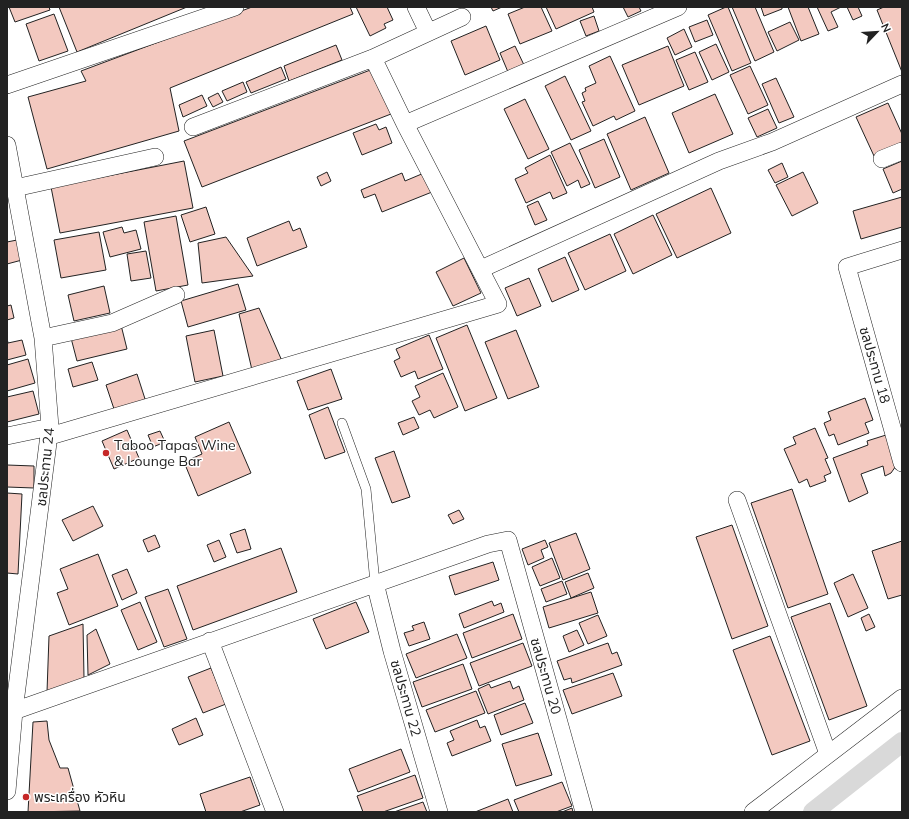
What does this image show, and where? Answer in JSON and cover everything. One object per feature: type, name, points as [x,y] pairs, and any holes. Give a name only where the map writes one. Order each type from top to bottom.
[{"type":"street","points":[[7,85],[235,7]]},
{"type":"street","points":[[416,7],[428,32]]},
{"type":"street","points":[[405,124],[678,7]]},
{"type":"street","points":[[193,127],[373,58],[462,17]]},
{"type":"street","points":[[7,436],[50,431],[498,304],[481,268],[405,124],[373,58]]},
{"type":"street","points":[[481,268],[719,161],[772,142],[902,84]]},
{"type":"street","name":"ชลประทาน 24","points":[[7,145],[43,338],[50,431],[11,710],[7,791]]},
{"type":"street","points":[[882,159],[902,151]]},
{"type":"street","points":[[15,188],[155,157]]},
{"type":"street","name":"ชลประทาน 18","points":[[902,250],[848,267],[902,463]]},
{"type":"street","points":[[43,338],[112,323],[176,295]]},
{"type":"street","points":[[738,500],[828,754]]},
{"type":"street","name":"ชลประทาน 20","points":[[375,583],[488,544],[508,540],[584,812]]},
{"type":"street","points":[[11,710],[375,583]]},
{"type":"street","name":"ชลประทาน 22","points":[[375,583],[392,651],[439,812]]},
{"type":"street","points":[[210,641],[274,812]]},
{"type":"street","points":[[753,812],[902,698]]},
{"type":"lane","points":[[342,423],[366,489],[375,583]]},
{"type":"building","points":[[9,7],[49,7],[50,10],[15,22]]},
{"type":"building","points":[[59,7],[187,7],[77,52]]},
{"type":"building","points":[[252,7],[350,7],[353,14],[170,88],[179,131],[47,169],[28,97],[86,81],[81,71]]},
{"type":"building","points":[[356,7],[387,7],[393,20],[384,24],[386,28],[370,36]]},
{"type":"building","points":[[491,7],[502,7],[493,11]]},
{"type":"building","points":[[525,7],[541,7],[552,31],[520,44],[508,14]]},
{"type":"building","points":[[546,7],[592,7],[594,12],[556,29]]},
{"type":"building","points":[[623,7],[639,7],[641,11],[628,17]]},
{"type":"building","points":[[728,7],[751,63],[732,71],[708,15]]},
{"type":"building","points":[[732,7],[755,7],[774,52],[755,61]]},
{"type":"building","points":[[761,7],[782,7],[782,9],[764,16]]},
{"type":"building","points":[[788,7],[808,7],[819,34],[801,41]]},
{"type":"building","points":[[817,7],[841,7],[831,12],[838,27],[828,31]]},
{"type":"building","points":[[847,7],[858,7],[862,16],[853,20]]},
{"type":"building","points":[[884,7],[902,7],[902,72],[877,10]]},
{"type":"building","points":[[54,14],[68,51],[39,61],[26,24]]},
{"type":"building","points":[[594,16],[599,31],[586,36],[580,21]]},
{"type":"building","points":[[707,20],[713,35],[695,42],[689,27]]},
{"type":"building","points":[[790,22],[799,40],[777,51],[768,32]]},
{"type":"building","points":[[486,26],[500,60],[465,75],[451,41]]},
{"type":"building","points":[[684,29],[692,47],[675,55],[667,38]]},
{"type":"building","points":[[716,44],[729,72],[712,80],[699,52]]},
{"type":"building","points":[[336,45],[342,60],[289,81],[284,66]]},
{"type":"building","points":[[515,46],[524,65],[508,72],[500,53]]},
{"type":"building","points":[[668,46],[684,86],[639,105],[622,65]]},
{"type":"building","points":[[695,52],[708,82],[689,90],[676,60]]},
{"type":"building","points":[[610,56],[635,111],[616,120],[614,116],[593,126],[582,102],[585,101],[582,93],[586,91],[585,88],[596,83],[589,66]]},
{"type":"building","points":[[750,66],[768,105],[748,114],[730,75]]},
{"type":"building","points":[[281,67],[286,79],[251,93],[246,82]]},
{"type":"building","points":[[373,69],[391,114],[202,187],[184,141]]},
{"type":"building","points":[[565,76],[591,131],[571,140],[545,86]]},
{"type":"building","points":[[776,78],[794,117],[779,123],[762,84]]},
{"type":"building","points":[[243,82],[247,92],[227,101],[222,91]]},
{"type":"building","points":[[218,93],[223,102],[213,107],[208,98]]},
{"type":"building","points":[[715,94],[733,134],[689,153],[672,113]]},
{"type":"building","points":[[202,95],[207,106],[183,117],[179,105]]},
{"type":"building","points":[[525,99],[549,149],[528,159],[504,109]]},
{"type":"building","points":[[888,103],[902,134],[902,144],[874,156],[856,117]]},
{"type":"building","points":[[768,109],[777,128],[757,137],[748,118]]},
{"type":"building","points":[[645,117],[669,173],[631,190],[607,134]]},
{"type":"building","points":[[376,124],[379,130],[386,127],[392,143],[362,155],[353,133]]},
{"type":"building","points":[[604,139],[620,177],[595,188],[579,150]]},
{"type":"building","points":[[570,143],[590,184],[581,188],[578,180],[567,186],[551,152]]},
{"type":"building","points":[[550,155],[567,193],[553,199],[550,192],[526,203],[515,179],[528,173],[525,168]]},
{"type":"building","points":[[184,161],[193,208],[60,233],[51,187]]},
{"type":"building","points":[[902,161],[902,189],[893,193],[883,169]]},
{"type":"building","points":[[782,163],[788,177],[775,183],[768,170]]},
{"type":"building","points":[[327,172],[331,181],[321,186],[317,177]]},
{"type":"building","points":[[803,172],[818,203],[792,216],[776,185]]},
{"type":"building","points":[[402,173],[405,181],[424,173],[432,192],[382,212],[375,194],[364,198],[361,190]]},
{"type":"building","points":[[711,188],[731,233],[677,258],[656,214]]},
{"type":"building","points":[[902,197],[902,227],[861,239],[853,211]]},
{"type":"building","points":[[538,201],[547,220],[535,225],[527,206]]},
{"type":"building","points":[[206,207],[215,234],[190,242],[181,215]]},
{"type":"building","points":[[653,215],[672,255],[633,274],[614,234]]},
{"type":"building","points":[[176,216],[188,285],[156,291],[144,222]]},
{"type":"building","points":[[289,221],[293,231],[300,228],[307,247],[257,266],[247,238]]},
{"type":"building","points":[[122,227],[124,233],[136,230],[141,249],[110,257],[103,232]]},
{"type":"building","points":[[99,232],[106,270],[61,278],[54,240]]},
{"type":"building","points":[[610,234],[626,271],[585,290],[568,253]]},
{"type":"building","points":[[226,237],[253,276],[202,283],[198,243]]},
{"type":"building","points":[[17,240],[22,260],[7,264],[7,242]]},
{"type":"building","points":[[146,251],[151,278],[131,281],[127,254]]},
{"type":"building","points":[[565,257],[579,290],[552,302],[538,269]]},
{"type":"building","points":[[464,258],[481,293],[453,306],[436,272]]},
{"type":"building","points":[[529,278],[541,306],[517,316],[505,288]]},
{"type":"building","points":[[238,284],[246,310],[188,327],[181,301]]},
{"type":"building","points":[[104,286],[110,313],[74,321],[68,295]]},
{"type":"building","points":[[11,305],[14,318],[7,320],[7,306]]},
{"type":"building","points":[[259,308],[282,361],[252,370],[239,314]]},
{"type":"building","points":[[121,325],[127,349],[77,361],[71,338]]},
{"type":"building","points":[[467,325],[497,398],[465,411],[436,338]]},
{"type":"building","points":[[214,330],[223,376],[195,382],[186,336]]},
{"type":"building","points":[[516,330],[539,387],[508,399],[485,342]]},
{"type":"building","points":[[429,335],[443,369],[418,379],[415,371],[401,377],[394,361],[400,358],[396,349]]},
{"type":"building","points":[[7,338],[8,343],[22,340],[26,355],[7,360]]},
{"type":"building","points":[[28,359],[35,383],[7,391],[7,365]]},
{"type":"building","points":[[92,362],[98,380],[73,387],[68,369]]},
{"type":"building","points":[[331,369],[342,399],[308,410],[297,381]]},
{"type":"building","points":[[443,373],[458,407],[434,418],[430,410],[419,415],[412,401],[420,397],[415,386]]},
{"type":"building","points":[[137,374],[146,402],[115,412],[106,385]]},
{"type":"building","points":[[33,391],[39,414],[7,422],[7,397]]},
{"type":"building","points":[[865,398],[873,420],[865,423],[869,433],[838,445],[834,434],[829,436],[824,423],[831,420],[828,412]]},
{"type":"building","points":[[328,407],[345,452],[325,459],[309,415]]},
{"type":"building","points":[[414,417],[419,428],[403,435],[398,423]]},
{"type":"building","points":[[229,422],[251,473],[198,496],[184,462],[202,454],[195,437]]},
{"type":"building","points":[[815,428],[828,458],[825,459],[831,473],[824,476],[826,481],[810,487],[807,479],[799,483],[784,449],[796,444],[793,437]]},
{"type":"building","points":[[127,430],[139,458],[114,469],[102,441]]},
{"type":"building","points":[[160,431],[165,442],[153,447],[148,435]]},
{"type":"building","points":[[886,435],[898,463],[891,473],[885,476],[883,466],[861,474],[868,493],[849,502],[833,458],[868,445],[867,441]]},
{"type":"building","points":[[394,451],[410,497],[392,503],[375,458]]},
{"type":"building","points":[[7,465],[34,466],[34,488],[7,487]]},
{"type":"building","points":[[792,489],[828,594],[788,608],[751,503]]},
{"type":"building","points":[[7,493],[22,494],[18,574],[7,573]]},
{"type":"building","points":[[93,506],[103,526],[73,541],[62,520]]},
{"type":"building","points":[[459,510],[464,519],[453,524],[448,515]]},
{"type":"building","points":[[732,525],[768,626],[732,639],[696,537]]},
{"type":"building","points":[[245,529],[251,549],[237,553],[230,534]]},
{"type":"building","points":[[576,533],[590,569],[563,580],[549,543]]},
{"type":"building","points":[[155,535],[160,547],[148,552],[143,540]]},
{"type":"building","points":[[219,540],[226,557],[214,562],[207,545]]},
{"type":"building","points":[[545,540],[548,547],[541,550],[544,558],[528,565],[522,549]]},
{"type":"building","points":[[902,541],[902,595],[888,599],[872,551]]},
{"type":"building","points":[[281,548],[297,592],[193,630],[177,586]]},
{"type":"building","points":[[98,554],[118,606],[69,625],[57,593],[68,589],[60,569]]},
{"type":"building","points":[[552,558],[560,578],[540,586],[532,567]]},
{"type":"building","points":[[493,562],[499,580],[455,595],[449,576]]},
{"type":"building","points":[[127,569],[137,593],[122,600],[112,575]]},
{"type":"building","points":[[588,573],[594,588],[571,598],[565,582]]},
{"type":"building","points":[[853,574],[868,608],[848,617],[834,583]]},
{"type":"building","points":[[562,581],[567,594],[546,602],[541,589]]},
{"type":"building","points":[[168,589],[187,639],[164,647],[145,597]]},
{"type":"building","points":[[591,592],[598,613],[549,628],[543,607]]},
{"type":"building","points":[[492,601],[494,606],[501,603],[504,612],[464,628],[459,614]]},
{"type":"building","points":[[140,602],[157,642],[138,650],[121,610]]},
{"type":"building","points":[[356,602],[369,632],[326,649],[313,619]]},
{"type":"building","points":[[830,603],[867,706],[829,720],[791,617]]},
{"type":"building","points":[[513,614],[522,639],[472,658],[463,633]]},
{"type":"building","points":[[869,614],[875,627],[866,631],[861,618]]},
{"type":"building","points":[[598,615],[607,636],[588,644],[579,623]]},
{"type":"building","points":[[424,622],[430,639],[409,646],[404,633],[414,630],[412,626]]},
{"type":"building","points":[[83,624],[84,678],[47,692],[49,636]]},
{"type":"building","points":[[96,629],[110,664],[88,675],[87,635]]},
{"type":"building","points":[[577,630],[584,645],[569,652],[563,636]]},
{"type":"building","points":[[457,634],[467,658],[416,678],[406,654]]},
{"type":"building","points":[[770,636],[810,741],[772,755],[733,650]]},
{"type":"building","points":[[523,643],[532,666],[479,686],[470,663]]},
{"type":"building","points":[[608,643],[612,654],[617,652],[622,665],[572,683],[571,678],[564,680],[557,661]]},
{"type":"building","points":[[463,664],[472,689],[422,707],[413,682]]},
{"type":"building","points":[[211,668],[226,704],[203,713],[188,677]]},
{"type":"building","points":[[613,673],[622,696],[572,714],[563,690]]},
{"type":"building","points":[[510,681],[513,689],[519,686],[524,700],[488,714],[478,689],[489,684],[491,688]]},
{"type":"building","points":[[476,691],[485,713],[435,732],[426,710]]},
{"type":"building","points":[[525,703],[533,723],[501,735],[494,715]]},
{"type":"building","points":[[196,718],[203,735],[179,745],[172,729]]},
{"type":"building","points":[[477,720],[480,728],[485,726],[491,741],[452,756],[447,743],[454,740],[450,731]]},
{"type":"building","points":[[47,721],[49,740],[60,768],[68,768],[80,811],[28,812],[33,722]]},
{"type":"building","points":[[538,733],[552,775],[516,786],[502,744]]},
{"type":"building","points":[[401,749],[410,772],[358,792],[349,769]]},
{"type":"building","points":[[415,775],[423,798],[383,812],[363,812],[357,796]]},
{"type":"building","points":[[250,777],[260,805],[240,812],[206,812],[200,794]]},
{"type":"building","points":[[562,782],[572,806],[556,812],[519,812],[514,800]]},
{"type":"building","points":[[508,799],[513,812],[475,812]]},
{"type":"building","points":[[423,802],[427,812],[394,812]]},
{"type":"building","points":[[572,808],[573,812],[562,812]]},
{"type":"waterway","points":[[813,812],[902,742]]},
{"type":"place","name":"Taboo Tapas Wine & Lounge Bar","points":[[106,453]]},
{"type":"place","name":"พระเครื่อง หัวหิน","points":[[26,797]]}]
